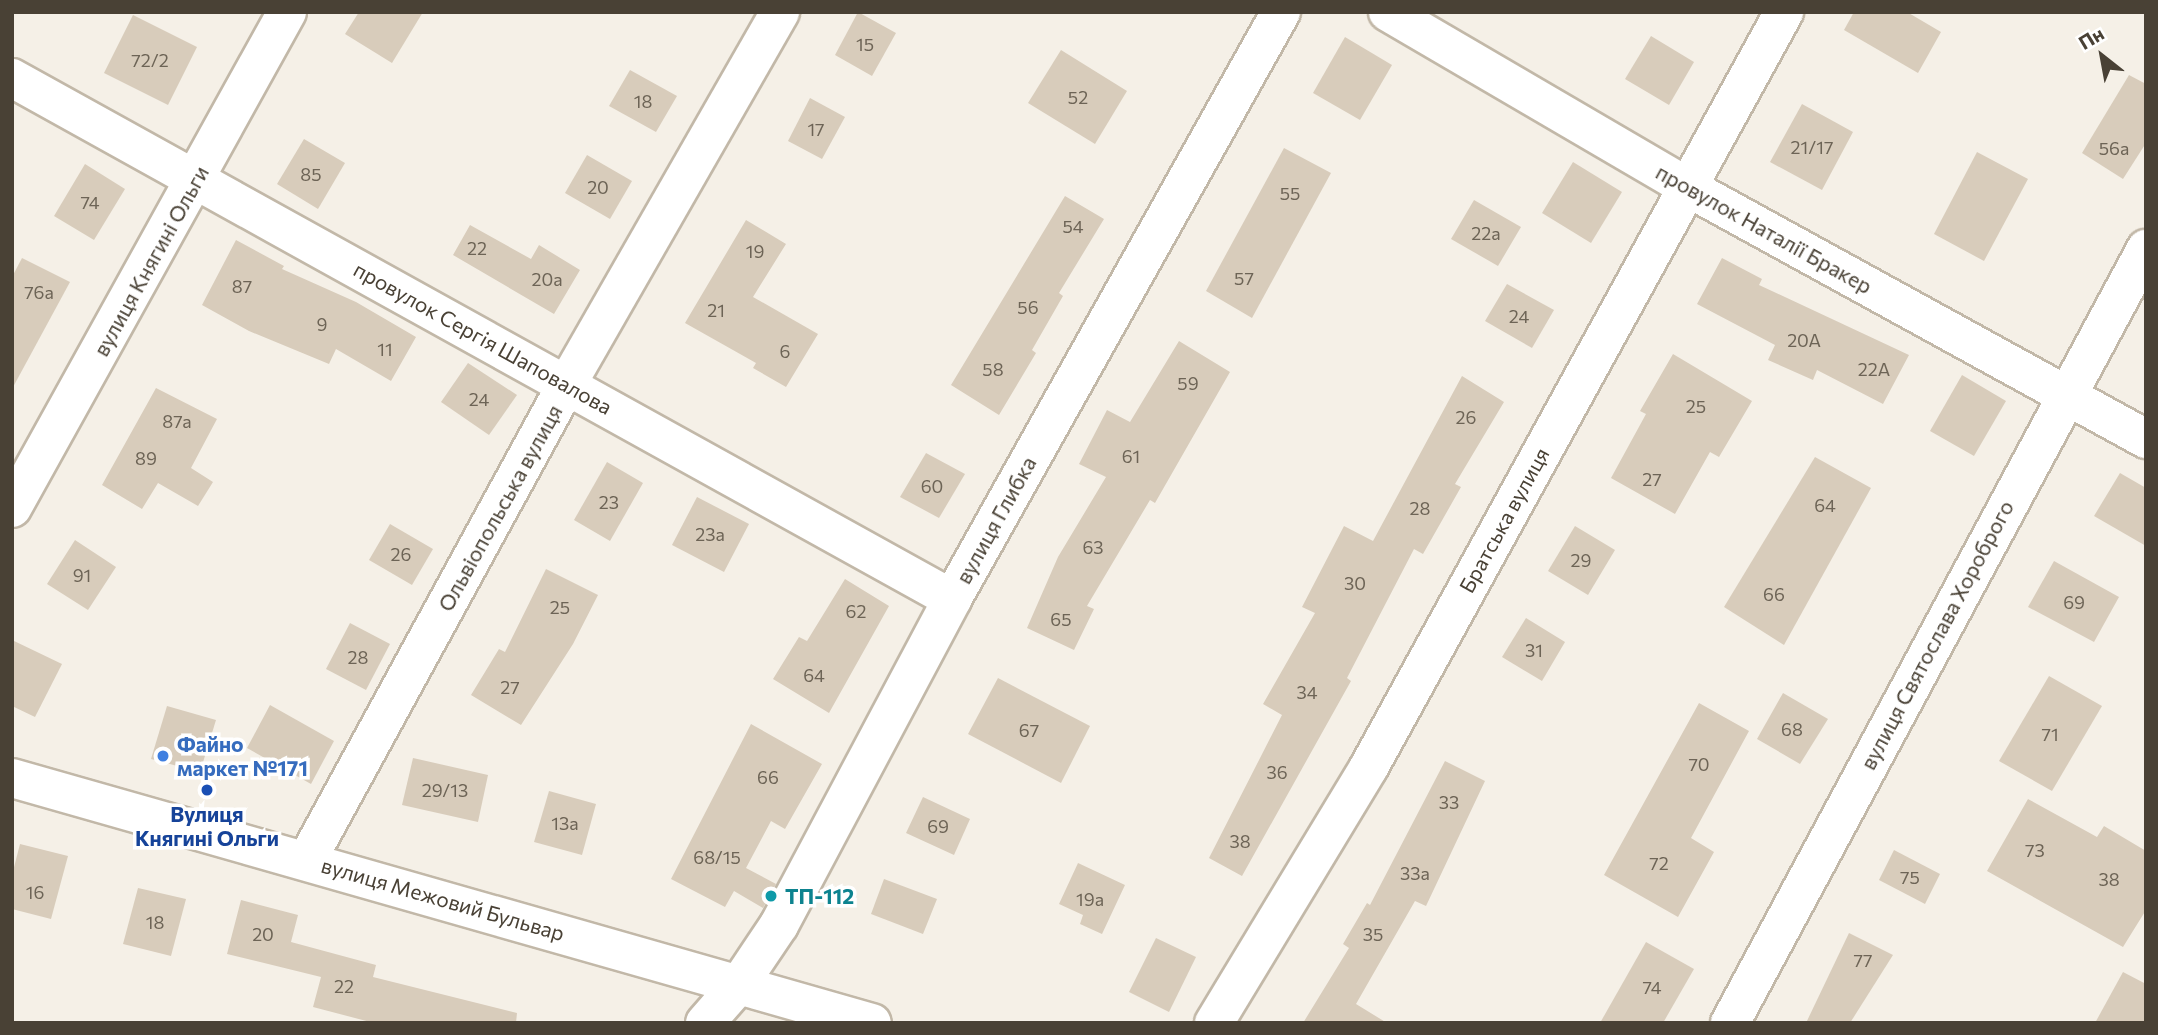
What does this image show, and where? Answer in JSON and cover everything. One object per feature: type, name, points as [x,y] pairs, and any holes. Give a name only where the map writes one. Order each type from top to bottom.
[{"type":"street","name":"вулиця Княгині Ольги","points":[[12,508],[287,12]]},
{"type":"street","name":"Ольвіопольська вулиця","points":[[307,860],[567,384],[780,12]]},
{"type":"street","name":"вулиця Глибка","points":[[705,1023],[740,983],[779,925],[952,599],[1281,12]]},
{"type":"street","name":"провулок Наталії Бракер","points":[[1388,12],[1687,187],[2065,397],[2146,439]]},
{"type":"street","name":"Братська вулиця","points":[[1214,1023],[1369,767],[1784,12]]},
{"type":"street","name":"провулок Сергія Шаповалова","points":[[12,78],[952,599]]},
{"type":"street","name":"вулиця Святослава Хороброго","points":[[1730,1023],[2146,249]]},
{"type":"street","name":"вулиця Межовий Бульвар","points":[[12,778],[740,983],[872,1023]]},
{"type":"building","points":[[359,12],[423,12],[392,63],[345,34]]},
{"type":"building","points":[[858,12],[896,33],[872,76],[835,55]]},
{"type":"building","points":[[1854,12],[1907,12],[1941,32],[1918,73],[1844,30]]},
{"type":"building","points":[[133,15],[197,47],[168,105],[104,73]]},
{"type":"building","points":[[1651,36],[1694,62],[1669,105],[1625,79]]},
{"type":"building","points":[[1345,37],[1392,65],[1360,120],[1313,93]]},
{"type":"building","points":[[1061,50],[1127,91],[1095,144],[1028,103]]},
{"type":"building","points":[[630,70],[677,96],[656,132],[609,106]]},
{"type":"building","points":[[2129,75],[2146,84],[2146,143],[2123,179],[2082,153]]},
{"type":"building","points":[[810,98],[845,117],[822,159],[788,141]]},
{"type":"building","points":[[1802,104],[1853,132],[1822,190],[1770,162]]},
{"type":"building","points":[[304,139],[345,163],[318,209],[277,184]]},
{"type":"building","points":[[1284,148],[1331,173],[1252,318],[1206,291]]},
{"type":"building","points":[[1977,152],[2028,179],[1984,261],[1934,234]]},
{"type":"building","points":[[587,155],[632,181],[610,219],[565,193]]},
{"type":"building","points":[[1573,162],[1622,192],[1591,243],[1542,213]]},
{"type":"building","points":[[85,164],[125,189],[94,240],[54,216]]},
{"type":"building","points":[[1065,196],[1104,219],[1059,293],[1063,296],[1032,350],[1036,353],[999,415],[951,385]]},
{"type":"building","points":[[1474,200],[1521,227],[1498,266],[1451,239]]},
{"type":"building","points":[[746,220],[786,244],[753,297],[818,334],[786,387],[753,368],[756,363],[685,323]]},
{"type":"building","points":[[470,225],[531,259],[539,245],[580,270],[554,314],[453,255]]},
{"type":"building","points":[[236,240],[284,266],[282,269],[356,302],[416,337],[391,381],[336,349],[329,364],[249,331],[202,305]]},
{"type":"building","points":[[22,258],[70,282],[12,389],[12,277]]},
{"type":"building","points":[[1722,258],[1762,279],[1759,285],[1909,355],[1883,404],[1817,370],[1813,380],[1768,360],[1775,345],[1697,304]]},
{"type":"building","points":[[1507,284],[1554,310],[1532,348],[1485,321]]},
{"type":"building","points":[[1179,341],[1230,372],[1155,503],[1150,500],[1087,606],[1094,609],[1074,650],[1027,628],[1058,557],[1106,477],[1079,464],[1107,410],[1130,422]]},
{"type":"building","points":[[1673,354],[1752,401],[1719,457],[1710,452],[1675,514],[1611,478],[1646,414],[1640,411]]},
{"type":"building","points":[[468,363],[517,395],[489,435],[441,402]]},
{"type":"building","points":[[1962,375],[2006,401],[1974,456],[1930,431]]},
{"type":"building","points":[[1462,376],[1504,402],[1455,484],[1461,487],[1423,554],[1414,549],[1347,678],[1351,681],[1242,876],[1209,858],[1282,715],[1263,704],[1315,613],[1302,607],[1344,526],[1373,541]]},
{"type":"building","points":[[156,388],[217,419],[191,468],[213,482],[198,506],[158,483],[142,509],[102,485]]},
{"type":"building","points":[[926,453],[965,474],[939,518],[900,497]]},
{"type":"building","points":[[1815,457],[1871,488],[1784,645],[1724,607]]},
{"type":"building","points":[[607,462],[643,483],[610,541],[574,520]]},
{"type":"building","points":[[2120,473],[2146,488],[2146,546],[2094,516]]},
{"type":"building","points":[[697,497],[749,524],[724,572],[672,545]]},
{"type":"building","points":[[390,524],[433,549],[412,585],[369,560]]},
{"type":"building","points":[[1575,526],[1615,550],[1588,595],[1548,571]]},
{"type":"building","points":[[75,540],[116,567],[88,610],[47,584]]},
{"type":"building","points":[[2054,561],[2119,597],[2094,642],[2028,607]]},
{"type":"building","points":[[546,569],[598,595],[573,644],[521,725],[471,695],[499,649],[505,652]]},
{"type":"building","points":[[845,579],[889,606],[829,713],[773,679],[799,637],[807,641]]},
{"type":"building","points":[[1526,618],[1565,642],[1542,681],[1502,657]]},
{"type":"building","points":[[350,623],[390,644],[366,690],[326,669]]},
{"type":"building","points":[[12,640],[62,664],[35,717],[12,706]]},
{"type":"building","points":[[2049,676],[2102,706],[2052,791],[1999,761]]},
{"type":"building","points":[[998,678],[1090,726],[1061,783],[968,734]]},
{"type":"building","points":[[1783,693],[1828,719],[1800,764],[1757,739]]},
{"type":"building","points":[[1699,703],[1749,731],[1691,838],[1714,852],[1678,917],[1604,875]]},
{"type":"building","points":[[270,705],[334,741],[311,784],[247,748]]},
{"type":"building","points":[[167,706],[216,720],[200,772],[151,759]]},
{"type":"building","points":[[751,724],[822,764],[785,829],[771,821],[746,868],[776,884],[763,908],[734,891],[725,907],[671,879]]},
{"type":"building","points":[[413,758],[488,775],[478,822],[402,805]]},
{"type":"building","points":[[1445,761],[1485,781],[1426,906],[1415,901],[1356,1004],[1387,1023],[1303,1023],[1349,948],[1343,944],[1367,903],[1370,905]]},
{"type":"building","points":[[549,791],[596,804],[582,855],[534,842]]},
{"type":"building","points":[[923,797],[970,819],[954,855],[906,833]]},
{"type":"building","points":[[2028,799],[2097,837],[2104,826],[2146,851],[2146,910],[2123,947],[1987,871]]},
{"type":"building","points":[[20,844],[68,856],[51,919],[12,909],[12,875]]},
{"type":"building","points":[[1894,850],[1940,874],[1925,904],[1879,880]]},
{"type":"building","points":[[1078,863],[1125,885],[1102,934],[1080,924],[1083,915],[1059,904]]},
{"type":"building","points":[[884,879],[937,899],[923,934],[871,914]]},
{"type":"building","points":[[138,888],[186,899],[171,956],[123,944]]},
{"type":"building","points":[[241,900],[298,915],[291,942],[376,965],[373,977],[517,1013],[516,1023],[374,1023],[313,1007],[321,977],[227,954]]},
{"type":"building","points":[[1849,933],[1893,955],[1850,1023],[1806,1023]]},
{"type":"building","points":[[1156,938],[1196,957],[1169,1012],[1129,992]]},
{"type":"building","points":[[1646,942],[1694,969],[1663,1023],[1600,1023]]},
{"type":"building","points":[[2123,972],[2146,984],[2146,1023],[2095,1023]]},
{"type":"place","name":"Файно маркет №171","points":[[163,756]]},
{"type":"place","name":"Вулиця Княгині Ольги","points":[[207,790]]},
{"type":"place","name":"ТП-112","points":[[771,896]]}]
